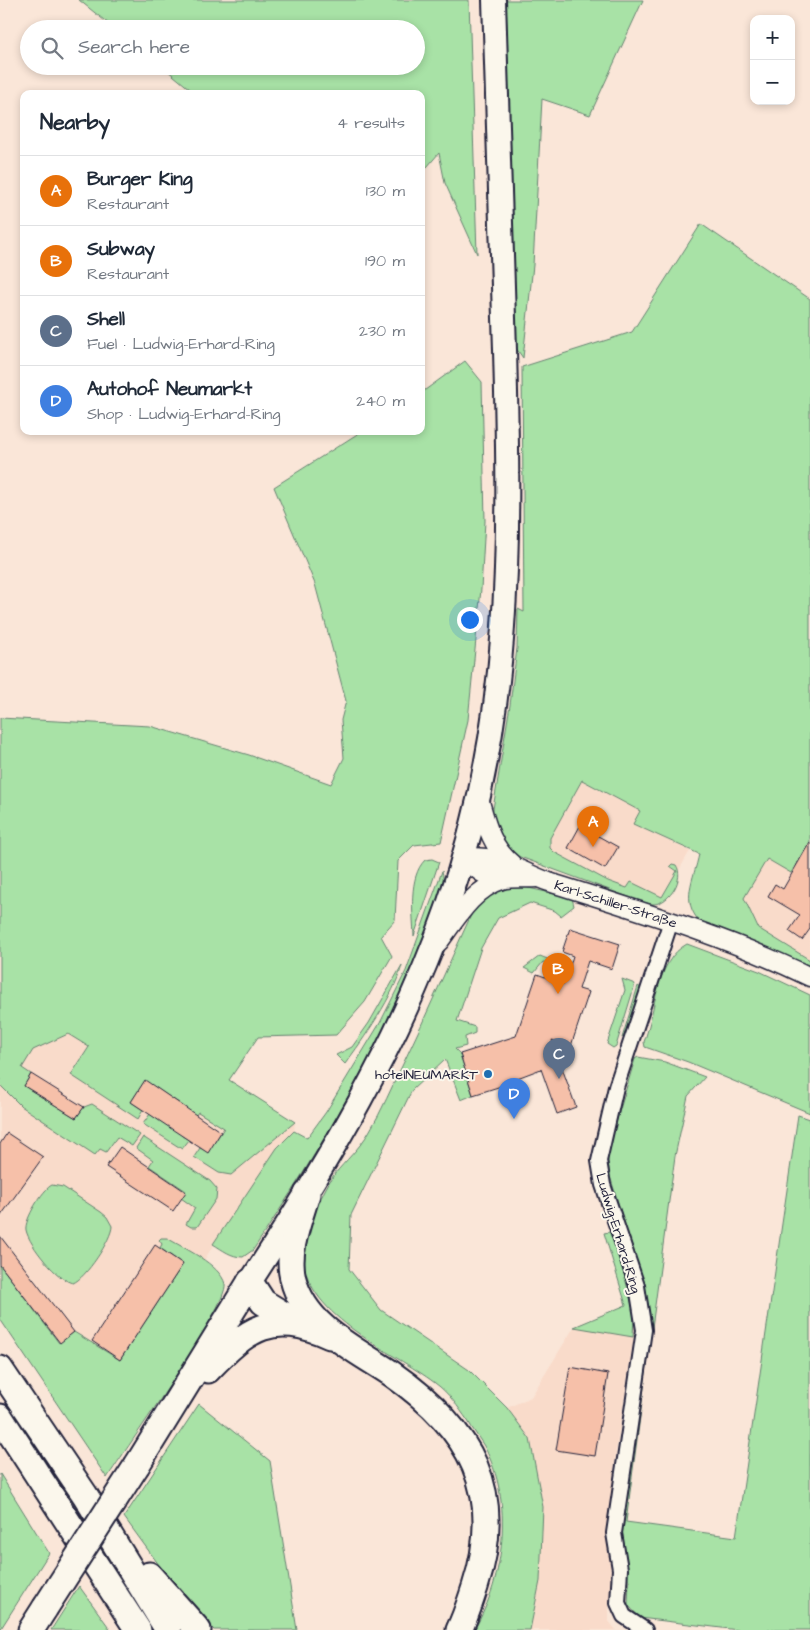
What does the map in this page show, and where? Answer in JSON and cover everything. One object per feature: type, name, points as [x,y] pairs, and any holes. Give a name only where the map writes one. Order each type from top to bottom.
[{"type":"highway","points":[[307,1194],[296,1232],[292,1267],[307,1320]]},
{"type":"highway","points":[[32,1630],[250,1282],[259,1297],[269,1306],[307,1320],[391,1374],[428,1402],[458,1434],[469,1453],[483,1491],[487,1521],[485,1548],[474,1589],[459,1630]]},
{"type":"highway","points":[[176,1402],[230,1347],[245,1335],[274,1324],[307,1320]]},
{"type":"highway","points":[[0,1368],[85,1495],[168,1630]]},
{"type":"highway","points":[[0,1417],[138,1630]]},
{"type":"highway","points":[[85,1495],[167,1596],[198,1630]]},
{"type":"highway","points":[[444,1630],[474,1589]]},
{"type":"main road","points":[[250,1282],[307,1194],[360,1101],[431,952],[463,859],[479,798],[493,728],[505,605],[507,528],[506,384],[494,0]]},
{"type":"street","points":[[479,798],[494,843],[504,857],[517,868]]},
{"type":"street","name":"Karl-Schiller-Straße","points":[[463,859],[484,857],[517,868],[538,878],[671,921],[754,952],[810,978]]},
{"type":"street","points":[[463,859],[482,873],[503,880],[538,878]]},
{"type":"street","points":[[431,952],[473,898],[503,880]]},
{"type":"street","name":"Ludwig-Erhard-Ring","points":[[645,1630],[624,1616],[618,1603],[620,1569],[614,1533],[644,1330],[637,1286],[603,1185],[599,1162],[616,1087],[671,921]]},
{"type":"shaded area","points":[[582,780],[640,811],[634,824],[690,851],[679,870],[676,865],[670,866],[677,871],[662,897],[631,882],[627,888],[608,881],[550,848],[550,838]]},
{"type":"shaded area","points":[[810,785],[810,960],[758,928],[743,898]]},
{"type":"shaded area","points":[[113,1015],[229,1080],[295,1122],[294,1131],[277,1149],[204,1260],[117,1438],[0,1286],[0,1056],[33,1049]]},
{"type":"shaded area","points":[[626,1305],[635,1329],[616,1451],[609,1523],[611,1586],[608,1620],[616,1630],[530,1630],[540,1581],[543,1507],[530,1439],[507,1408],[531,1397],[574,1327]]},
{"type":"green space","points":[[79,0],[469,0],[477,254],[445,183],[439,153],[425,169],[425,90],[191,90],[173,75],[425,75],[425,20],[104,20]]},
{"type":"green space","points":[[506,0],[643,0],[590,115],[542,99],[533,265],[523,358],[516,348]]},
{"type":"green space","points":[[701,224],[810,299],[810,842],[791,873],[767,859],[744,898],[758,928],[810,960],[810,971],[700,922],[694,914],[690,898],[690,890],[699,854],[633,824],[640,811],[582,780],[550,838],[550,848],[608,881],[627,888],[631,882],[662,897],[677,871],[670,866],[672,864],[676,865],[679,876],[677,883],[670,895],[660,903],[650,904],[642,902],[512,854],[502,844],[492,815],[510,705],[517,648],[518,609],[524,612],[522,367],[632,332]]},
{"type":"green space","points":[[465,361],[482,382],[485,521],[481,589],[468,720],[441,842],[414,845],[398,861],[395,920],[381,936],[392,956],[365,1002],[336,1035],[258,1037],[229,1080],[295,1122],[231,1175],[219,1173],[194,1157],[200,1148],[208,1152],[224,1128],[198,1112],[182,1136],[189,1140],[182,1149],[143,1124],[150,1114],[165,1124],[179,1103],[145,1081],[131,1102],[143,1110],[138,1119],[71,1075],[89,1047],[68,1034],[33,1050],[22,1068],[31,1074],[24,1086],[76,1118],[84,1107],[92,1104],[140,1135],[132,1146],[117,1137],[106,1152],[100,1149],[95,1155],[21,1106],[0,1085],[0,718],[150,726],[249,755],[331,784],[344,758],[341,720],[346,701],[315,584],[274,487],[356,435],[425,435],[425,390]]},
{"type":"green space","points":[[432,859],[439,862],[414,936],[413,896],[416,876],[425,860]]},
{"type":"green space","points":[[442,871],[443,885],[439,900],[410,971],[371,1054],[327,1134],[253,1250],[243,1257],[224,1251],[213,1244],[277,1148],[294,1131],[307,1138],[326,1112],[380,1023],[406,971]]},
{"type":"green space","points":[[520,886],[572,898],[574,906],[561,916],[555,911],[530,903],[498,918],[481,948],[457,1021],[475,1027],[475,1033],[465,1037],[466,1046],[455,1049],[460,1054],[473,1095],[461,1100],[445,1059],[412,1090],[351,1215],[349,1269],[381,1310],[469,1370],[507,1408],[530,1439],[543,1507],[540,1581],[530,1630],[474,1630],[485,1609],[493,1587],[502,1539],[499,1491],[493,1468],[484,1446],[457,1405],[440,1387],[355,1331],[336,1315],[320,1298],[308,1279],[303,1258],[309,1228],[324,1192],[334,1175],[365,1138],[378,1116],[472,913],[483,901],[493,894]]},
{"type":"green space","points":[[687,944],[759,971],[810,995],[810,1113],[688,1062],[645,1047],[644,1042],[662,974],[676,952]]},
{"type":"green space","points":[[540,956],[565,966],[563,969],[543,962],[534,973],[524,968]]},
{"type":"green space","points":[[402,965],[386,1003],[345,1064],[336,1055],[352,1047],[369,1023]]},
{"type":"green space","points":[[622,979],[635,984],[616,1046],[613,1048],[607,1044],[625,990]]},
{"type":"green space","points":[[638,986],[641,988],[628,1030],[622,1038]]},
{"type":"green space","points":[[638,1057],[665,1062],[705,1077],[688,1096],[675,1156],[626,1522],[736,1537],[798,1115],[810,1119],[810,1630],[738,1630],[640,1618],[628,1605],[629,1580],[626,1576],[620,1536],[650,1327],[646,1296],[610,1176],[607,1153],[635,1059]]},
{"type":"green space","points":[[143,1137],[210,1181],[217,1189],[216,1199],[197,1227],[191,1227],[186,1224],[195,1208],[181,1198],[186,1191],[149,1166],[153,1160],[136,1148]]},
{"type":"green space","points":[[52,1185],[63,1187],[101,1212],[107,1217],[112,1226],[108,1240],[91,1267],[73,1283],[67,1281],[52,1269],[32,1244],[26,1230],[28,1219],[35,1205],[44,1192]]},
{"type":"green space","points":[[609,1232],[615,1239],[634,1313],[633,1337],[574,1327],[626,1305],[604,1233]]},
{"type":"green space","points":[[167,1238],[209,1263],[222,1277],[225,1284],[222,1297],[194,1347],[107,1478],[0,1319],[0,1265],[59,1343],[74,1332],[120,1360],[183,1264],[160,1248],[162,1244],[159,1240]]},
{"type":"green space","points":[[199,1404],[270,1461],[297,1630],[214,1630],[189,1606],[124,1517]]},
{"type":"green space","points":[[0,1474],[49,1553],[0,1630]]},
{"type":"green space","points":[[79,1586],[108,1626],[110,1630],[51,1630]]},
{"type":"building","points":[[580,826],[618,847],[605,869],[568,848]]},
{"type":"building","points":[[810,842],[810,929],[802,940],[789,931],[800,915],[768,896],[775,884],[783,889]]},
{"type":"building","points":[[570,928],[620,944],[612,969],[588,961],[579,989],[589,992],[571,1046],[552,1040],[576,1107],[557,1114],[541,1069],[512,1080],[514,1082],[473,1095],[460,1054],[516,1036],[537,974],[564,984],[573,956],[562,952]]},
{"type":"building","points":[[31,1074],[84,1107],[76,1118],[24,1086]]},
{"type":"building","points":[[145,1080],[221,1132],[208,1153],[131,1102]]},
{"type":"building","points":[[7,1133],[43,1157],[0,1217],[0,1144]]},
{"type":"building","points":[[120,1147],[186,1192],[173,1211],[106,1167]]},
{"type":"building","points":[[0,1236],[74,1332],[60,1343],[0,1265]]},
{"type":"building","points":[[155,1245],[183,1264],[120,1360],[92,1341]]},
{"type":"building","points":[[570,1367],[608,1374],[595,1456],[556,1450]]},
{"type":"place","name":"Burger King","points":[[593,847]]},
{"type":"place","name":"Subway","points":[[558,994]]},
{"type":"place","name":"hotelNEUMARKT","points":[[488,1074]]},
{"type":"place","name":"Shell","points":[[559,1079]]},
{"type":"place","name":"Autohof Neumarkt","points":[[514,1119]]}]
